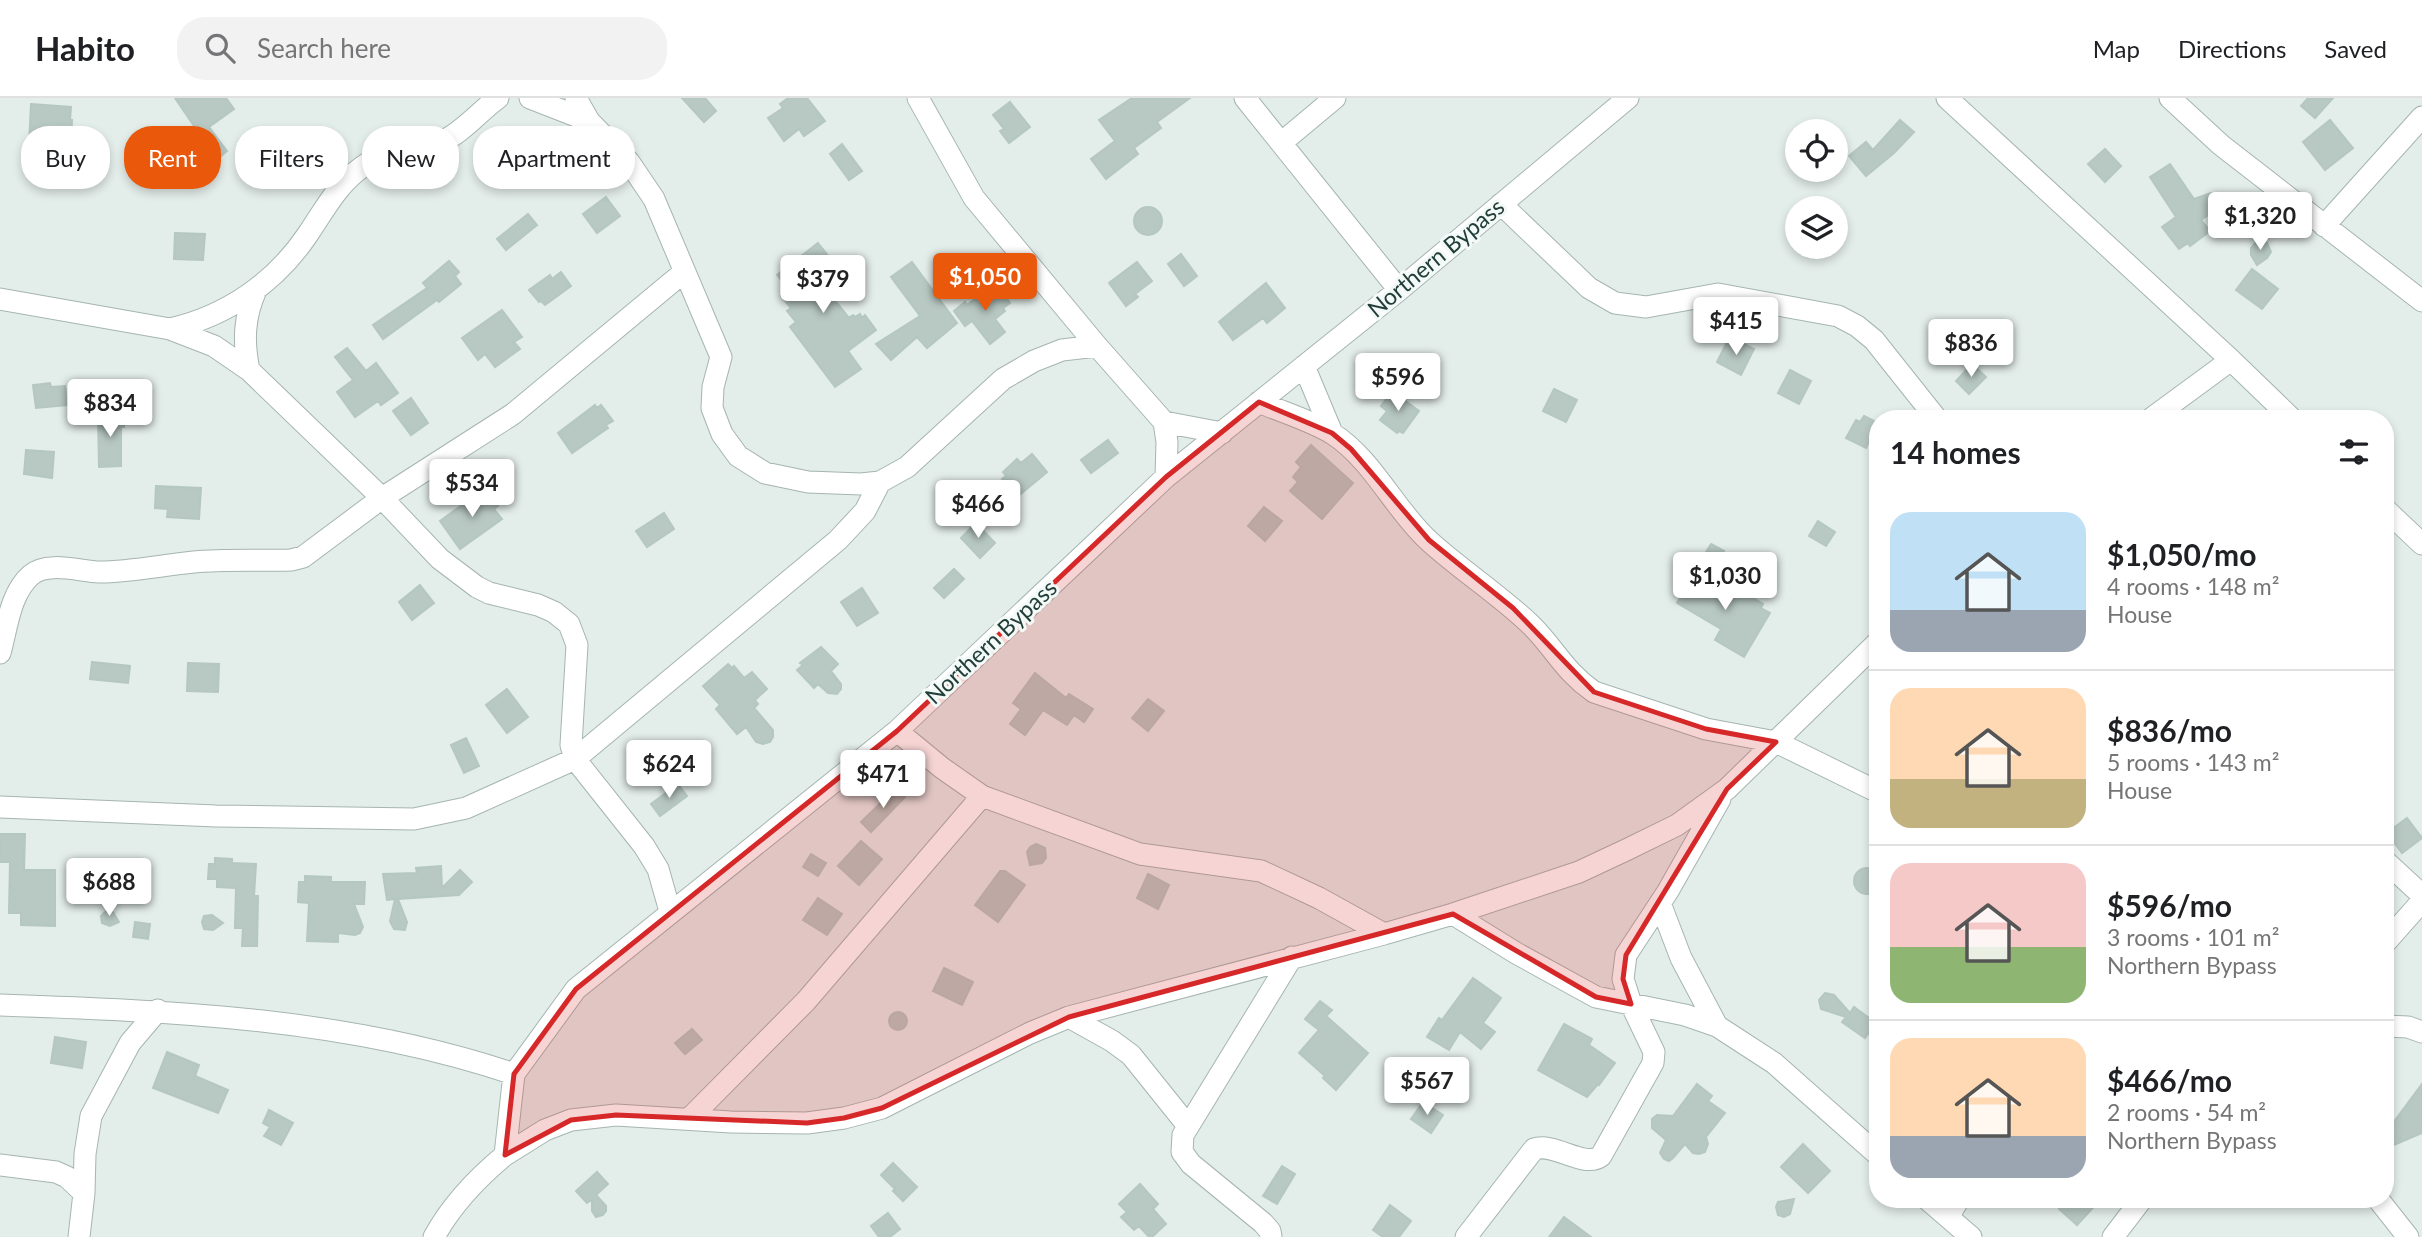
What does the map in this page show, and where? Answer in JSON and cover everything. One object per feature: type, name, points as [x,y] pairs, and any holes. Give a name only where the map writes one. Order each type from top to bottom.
[{"type":"street","points":[[170,328],[194,323],[217,313],[256,290],[289,260],[339,187],[362,167],[399,149],[443,141],[498,98]]},
{"type":"street","points":[[530,98],[589,121]]},
{"type":"street","points":[[576,98],[589,121],[629,162],[643,181],[665,222],[721,357],[713,387],[712,408],[722,434],[738,456],[765,473],[808,482],[880,482],[907,467],[1003,379],[1034,361],[1062,350],[1097,345]]},
{"type":"street","points":[[918,98],[974,198],[1164,422],[1167,442],[1166,477]]},
{"type":"street","points":[[1245,98],[1399,290]]},
{"type":"street","points":[[1281,143],[1335,98]]},
{"type":"street","name":"Northern Bypass","points":[[505,1155],[514,1074],[576,989],[897,731],[1166,477],[1399,290],[1628,98]]},
{"type":"street","points":[[1947,98],[2283,410]]},
{"type":"street","points":[[2170,98],[2221,145],[2422,301]]},
{"type":"street","points":[[2324,226],[2422,117]]},
{"type":"street","points":[[1501,204],[1589,288],[1615,303],[1646,307],[1718,294],[1838,316],[1857,326],[1874,340],[1930,410]]},
{"type":"street","points":[[0,653],[13,603],[24,583],[33,573],[47,568],[98,572],[144,570],[194,562],[291,560],[303,557],[382,498],[513,414],[684,272]]},
{"type":"street","points":[[249,370],[245,332],[249,305],[256,290]]},
{"type":"street","points":[[0,299],[170,328],[214,346],[249,370],[382,498],[440,559],[477,587],[489,593],[538,605],[554,612],[569,624],[577,645],[571,745],[575,759],[644,846],[658,869],[670,911]]},
{"type":"street","points":[[2163,410],[2231,360]]},
{"type":"street","points":[[1304,366],[1332,433]]},
{"type":"street","points":[[1259,402],[1332,433],[1351,449],[1407,518],[1429,540],[1513,608],[1535,629],[1564,667],[1586,687],[1706,729],[1776,742],[1869,788]]},
{"type":"street","points":[[1164,422],[1222,433]]},
{"type":"street","points":[[0,807],[216,816],[414,818],[466,808],[575,759],[838,540],[865,511],[880,482]]},
{"type":"street","points":[[2394,518],[2422,544]]},
{"type":"street","points":[[434,1237],[459,1199],[482,1174],[505,1155],[545,1130],[571,1120],[616,1115],[807,1123],[844,1118],[882,1108],[1030,1033],[1069,1017],[1384,934],[1579,872],[1676,825],[1727,789],[1869,651]]},
{"type":"street","points":[[897,731],[982,796],[1140,854],[1261,872],[1319,898],[1384,934]]},
{"type":"street","points":[[1466,1237],[1534,1149],[1543,1146],[1590,1161],[1601,1156],[1653,1063],[1654,1052],[1650,1040],[1631,1004],[1623,979],[1626,955],[1693,849],[1708,818],[1727,789]]},
{"type":"street","points":[[688,1119],[806,1001],[982,796]]},
{"type":"street","points":[[2394,869],[2422,895]]},
{"type":"street","points":[[2394,933],[2422,901]]},
{"type":"street","points":[[1660,903],[1681,958],[1717,1026]]},
{"type":"street","points":[[1452,914],[1596,997],[1685,1016],[1717,1026],[1774,1063],[1869,1147]]},
{"type":"street","points":[[1271,1237],[1270,1231],[1263,1223],[1191,1164],[1182,1152],[1183,1135],[1292,957]]},
{"type":"street","points":[[0,1005],[158,1010],[262,1019],[461,1056],[514,1074]]},
{"type":"street","points":[[79,1237],[85,1154],[91,1116],[130,1043],[158,1010]]},
{"type":"street","points":[[1069,1017],[1131,1055],[1188,1126]]},
{"type":"street","points":[[2394,1026],[2408,1027],[2422,1032]]},
{"type":"street","points":[[0,1165],[56,1172],[67,1177],[84,1193]]},
{"type":"street","points":[[1953,1208],[1971,1237]]},
{"type":"street","points":[[2113,1237],[2135,1208]]},
{"type":"street","points":[[2385,1208],[2407,1237]]},
{"type":"highlighted area","points":[[1259,402],[1332,433],[1351,449],[1429,540],[1513,608],[1594,692],[1706,729],[1776,742],[1727,789],[1626,955],[1623,979],[1631,1004],[1596,997],[1453,914],[1069,1017],[882,1108],[844,1118],[807,1123],[616,1115],[571,1120],[505,1155],[514,1074],[576,989],[897,731],[1166,477]]},
{"type":"building","points":[[175,98],[226,98],[234,109],[210,126],[194,126]]},
{"type":"building","points":[[682,98],[705,98],[716,111],[704,122]]},
{"type":"building","points":[[788,98],[807,98],[825,121],[804,136],[799,129],[784,141],[768,118],[783,108],[780,104]]},
{"type":"building","points":[[1132,98],[1190,98],[1157,122],[1161,128],[1134,148],[1138,154],[1106,179],[1091,159],[1115,141],[1099,120]]},
{"type":"building","points":[[2308,98],[2333,98],[2315,118],[2301,106]]},
{"type":"building","points":[[1010,102],[1030,127],[1009,143],[1000,131],[1004,129],[993,115]]},
{"type":"building","points":[[31,104],[71,107],[72,126],[30,126]]},
{"type":"building","points":[[1900,120],[1914,132],[1866,176],[1849,156],[1866,142],[1873,150]]},
{"type":"building","points":[[2330,120],[2353,148],[2325,170],[2303,142]]},
{"type":"building","points":[[221,143],[227,151],[221,156]]},
{"type":"building","points":[[842,144],[862,171],[849,180],[830,154]]},
{"type":"building","points":[[2105,149],[2121,166],[2105,182],[2088,164]]},
{"type":"building","points":[[2170,164],[2194,199],[2211,193],[2217,195],[2220,201],[2217,209],[2201,220],[2210,231],[2190,246],[2188,243],[2179,249],[2162,227],[2176,217],[2150,177]]},
{"type":"building","points":[[606,197],[620,216],[597,233],[583,214]]},
{"type":"building","points":[[1148,207],[1158,211],[1162,221],[1158,231],[1148,235],[1138,231],[1134,221],[1138,211]]},
{"type":"building","points":[[528,214],[537,225],[506,250],[497,239]]},
{"type":"building","points":[[175,233],[205,234],[203,260],[174,259]]},
{"type":"building","points":[[2261,241],[2267,243],[2271,252],[2257,265],[2251,255],[2251,248]]},
{"type":"building","points":[[818,243],[838,268],[834,272],[841,281],[828,292],[849,318],[860,314],[862,318],[865,315],[876,330],[848,351],[861,369],[835,387],[790,327],[796,322],[787,311],[791,308],[781,296],[789,289],[777,275]]},
{"type":"building","points":[[1181,254],[1197,276],[1184,286],[1168,264]]},
{"type":"building","points":[[449,261],[459,272],[455,276],[461,284],[383,339],[373,325],[427,288],[423,283]]},
{"type":"building","points":[[912,262],[957,323],[927,348],[917,337],[891,360],[876,344],[920,316],[891,277]]},
{"type":"building","points":[[1137,262],[1152,281],[1135,294],[1138,297],[1126,306],[1109,283]]},
{"type":"building","points":[[2252,269],[2278,289],[2262,309],[2236,290]]},
{"type":"building","points":[[561,272],[571,286],[545,305],[539,302],[529,290],[550,275],[552,279]]},
{"type":"building","points":[[996,283],[1010,303],[995,319],[1005,332],[990,344],[972,321],[965,326],[954,311],[965,302],[967,305]]},
{"type":"building","points":[[1266,283],[1285,308],[1267,323],[1263,318],[1233,340],[1219,322]]},
{"type":"building","points":[[502,310],[522,337],[514,342],[520,349],[495,367],[485,354],[478,360],[462,338]]},
{"type":"building","points":[[1727,342],[1737,347],[1740,342],[1754,349],[1741,375],[1717,362]]},
{"type":"building","points":[[347,348],[366,371],[376,363],[398,393],[381,405],[378,401],[355,417],[337,392],[353,380],[335,357]]},
{"type":"building","points":[[1972,364],[1986,377],[1969,394],[1956,381]]},
{"type":"building","points":[[1790,370],[1811,381],[1799,404],[1778,393]]},
{"type":"building","points":[[50,383],[51,387],[65,386],[67,405],[36,408],[33,385]]},
{"type":"building","points":[[1554,389],[1577,400],[1566,422],[1543,411]]},
{"type":"building","points":[[1392,391],[1419,411],[1403,433],[1397,433],[1380,420],[1387,411],[1381,406]]},
{"type":"building","points":[[411,398],[428,423],[411,435],[393,411]]},
{"type":"building","points":[[595,405],[597,408],[601,405],[613,421],[606,425],[608,428],[572,453],[558,433]]},
{"type":"building","points":[[125,412],[124,427],[121,427],[121,466],[99,467],[98,413]]},
{"type":"building","points":[[1864,416],[1869,418],[1869,442],[1866,448],[1846,438],[1856,420],[1860,422]]},
{"type":"building","points":[[1108,440],[1118,453],[1091,473],[1081,460]]},
{"type":"building","points":[[1311,445],[1353,483],[1322,519],[1290,491],[1298,482],[1293,477],[1301,467],[1296,462]]},
{"type":"building","points":[[26,450],[54,452],[52,478],[24,474]]},
{"type":"building","points":[[1032,454],[1047,472],[1017,497],[1002,479],[1006,476],[1003,472],[1017,459],[1021,463]]},
{"type":"building","points":[[156,486],[201,488],[199,519],[167,517],[168,509],[155,508]]},
{"type":"building","points":[[485,488],[498,506],[494,509],[502,519],[460,549],[440,521]]},
{"type":"building","points":[[1264,507],[1282,521],[1265,541],[1248,526]]},
{"type":"building","points":[[664,513],[674,529],[647,547],[636,531]]},
{"type":"building","points":[[1818,521],[1835,532],[1826,546],[1809,536]]},
{"type":"building","points":[[976,523],[995,543],[980,558],[961,538]]},
{"type":"building","points":[[1711,544],[1724,551],[1714,568],[1701,560]]},
{"type":"building","points":[[954,569],[964,579],[944,598],[934,588]]},
{"type":"building","points":[[1696,570],[1741,597],[1743,592],[1763,604],[1761,608],[1770,613],[1744,657],[1715,640],[1721,629],[1677,603]]},
{"type":"building","points":[[420,585],[434,603],[412,620],[399,602]]},
{"type":"building","points":[[862,588],[878,613],[857,626],[841,602]]},
{"type":"building","points":[[821,647],[838,664],[831,671],[841,684],[837,694],[828,693],[818,684],[814,688],[797,670],[803,665],[800,663]]},
{"type":"building","points":[[92,662],[130,666],[128,683],[90,679]]},
{"type":"building","points":[[188,663],[219,664],[218,692],[187,691]]},
{"type":"building","points":[[728,664],[732,668],[734,666],[744,678],[752,672],[767,689],[755,700],[758,704],[754,708],[773,730],[770,742],[756,742],[746,727],[737,734],[716,709],[720,705],[703,686]]},
{"type":"building","points":[[1035,673],[1066,698],[1069,694],[1093,709],[1084,722],[1074,715],[1067,725],[1043,710],[1025,735],[1010,724],[1021,709],[1013,703]]},
{"type":"building","points":[[507,689],[528,717],[507,733],[486,705]]},
{"type":"building","points":[[1148,699],[1164,711],[1148,731],[1132,718]]},
{"type":"building","points":[[466,738],[479,766],[464,773],[451,745]]},
{"type":"building","points":[[678,784],[687,796],[660,816],[651,804]]},
{"type":"building","points":[[896,788],[905,797],[871,832],[861,822]]},
{"type":"building","points":[[2407,818],[2422,838],[2402,853],[2394,842],[2394,828]]},
{"type":"building","points":[[0,834],[25,834],[24,870],[55,870],[55,926],[21,925],[21,913],[9,913],[10,862],[0,862]]},
{"type":"building","points":[[861,841],[882,859],[859,885],[838,866]]},
{"type":"building","points":[[1036,844],[1045,848],[1046,858],[1042,863],[1030,865],[1027,852]]},
{"type":"building","points":[[811,854],[826,863],[818,876],[803,867]]},
{"type":"building","points":[[215,858],[232,859],[232,863],[256,864],[254,896],[258,896],[257,946],[242,946],[243,928],[235,928],[236,888],[217,887],[217,879],[208,879],[209,864],[215,864]]},
{"type":"building","points":[[441,866],[442,888],[460,870],[472,882],[459,895],[398,899],[407,922],[405,930],[394,929],[390,921],[395,899],[387,900],[383,874],[417,873],[416,868]]},
{"type":"building","points":[[1867,868],[1867,894],[1858,890],[1854,881],[1858,872]]},
{"type":"building","points":[[1000,871],[1005,871],[1025,885],[998,922],[975,905]]},
{"type":"building","points":[[1148,874],[1169,885],[1158,909],[1137,898]]},
{"type":"building","points":[[305,876],[331,877],[331,882],[365,882],[364,904],[354,904],[363,927],[360,933],[338,933],[338,942],[307,941],[309,903],[298,902],[299,882],[305,882]]},
{"type":"building","points":[[818,898],[842,914],[827,935],[803,920]]},
{"type":"building","points":[[107,910],[113,912],[119,922],[110,926],[102,923],[101,916]]},
{"type":"building","points":[[212,915],[223,923],[213,930],[204,929],[204,916]]},
{"type":"building","points":[[135,922],[150,924],[148,939],[133,937]]},
{"type":"building","points":[[944,968],[973,982],[962,1005],[933,991]]},
{"type":"building","points":[[1473,978],[1501,998],[1483,1023],[1495,1032],[1481,1049],[1460,1032],[1449,1050],[1427,1037],[1439,1018],[1442,1020]]},
{"type":"building","points":[[1825,993],[1834,995],[1850,1013],[1854,1007],[1869,1018],[1869,1033],[1865,1038],[1842,1022],[1846,1017],[1821,1009],[1819,1000]]},
{"type":"building","points":[[1320,1001],[1332,1010],[1326,1016],[1368,1053],[1336,1090],[1323,1078],[1325,1076],[1299,1053],[1319,1030],[1305,1019]]},
{"type":"building","points":[[898,1012],[904,1015],[907,1021],[904,1027],[898,1030],[892,1027],[889,1021],[892,1015]]},
{"type":"building","points":[[1564,1024],[1592,1039],[1589,1045],[1615,1063],[1587,1097],[1538,1070]]},
{"type":"building","points":[[692,1029],[702,1040],[685,1054],[675,1043]]},
{"type":"building","points":[[55,1037],[86,1042],[82,1068],[51,1063]]},
{"type":"building","points":[[167,1052],[199,1065],[195,1076],[228,1090],[218,1113],[153,1088]]},
{"type":"building","points":[[1697,1084],[1712,1096],[1708,1101],[1725,1113],[1706,1137],[1708,1144],[1705,1152],[1693,1153],[1685,1144],[1669,1161],[1664,1159],[1660,1153],[1666,1140],[1652,1128],[1652,1119],[1657,1115],[1673,1116]]},
{"type":"building","points":[[2422,1084],[2422,1133],[2394,1145],[2394,1122]]},
{"type":"building","points":[[1423,1102],[1443,1115],[1431,1133],[1411,1119]]},
{"type":"building","points":[[269,1110],[293,1123],[281,1145],[264,1136],[270,1127],[263,1123]]},
{"type":"building","points":[[1803,1144],[1830,1171],[1808,1193],[1781,1167]]},
{"type":"building","points":[[893,1163],[917,1187],[903,1201],[881,1175]]},
{"type":"building","points":[[1282,1166],[1295,1174],[1277,1204],[1263,1196]]},
{"type":"building","points":[[597,1172],[608,1184],[596,1195],[606,1206],[606,1211],[596,1217],[592,1211],[592,1199],[587,1203],[576,1191]]},
{"type":"building","points":[[1140,1184],[1158,1204],[1153,1209],[1166,1224],[1152,1237],[1139,1226],[1134,1230],[1121,1217],[1127,1212],[1119,1204]]},
{"type":"building","points":[[1794,1199],[1790,1214],[1784,1217],[1778,1215],[1778,1202]]},
{"type":"building","points":[[1390,1205],[1411,1221],[1399,1237],[1383,1237],[1373,1230]]},
{"type":"building","points":[[2060,1208],[2093,1208],[2077,1225]]},
{"type":"building","points":[[888,1213],[900,1229],[890,1237],[879,1237],[871,1226]]},
{"type":"building","points":[[1564,1217],[1591,1237],[1549,1237]]}]
